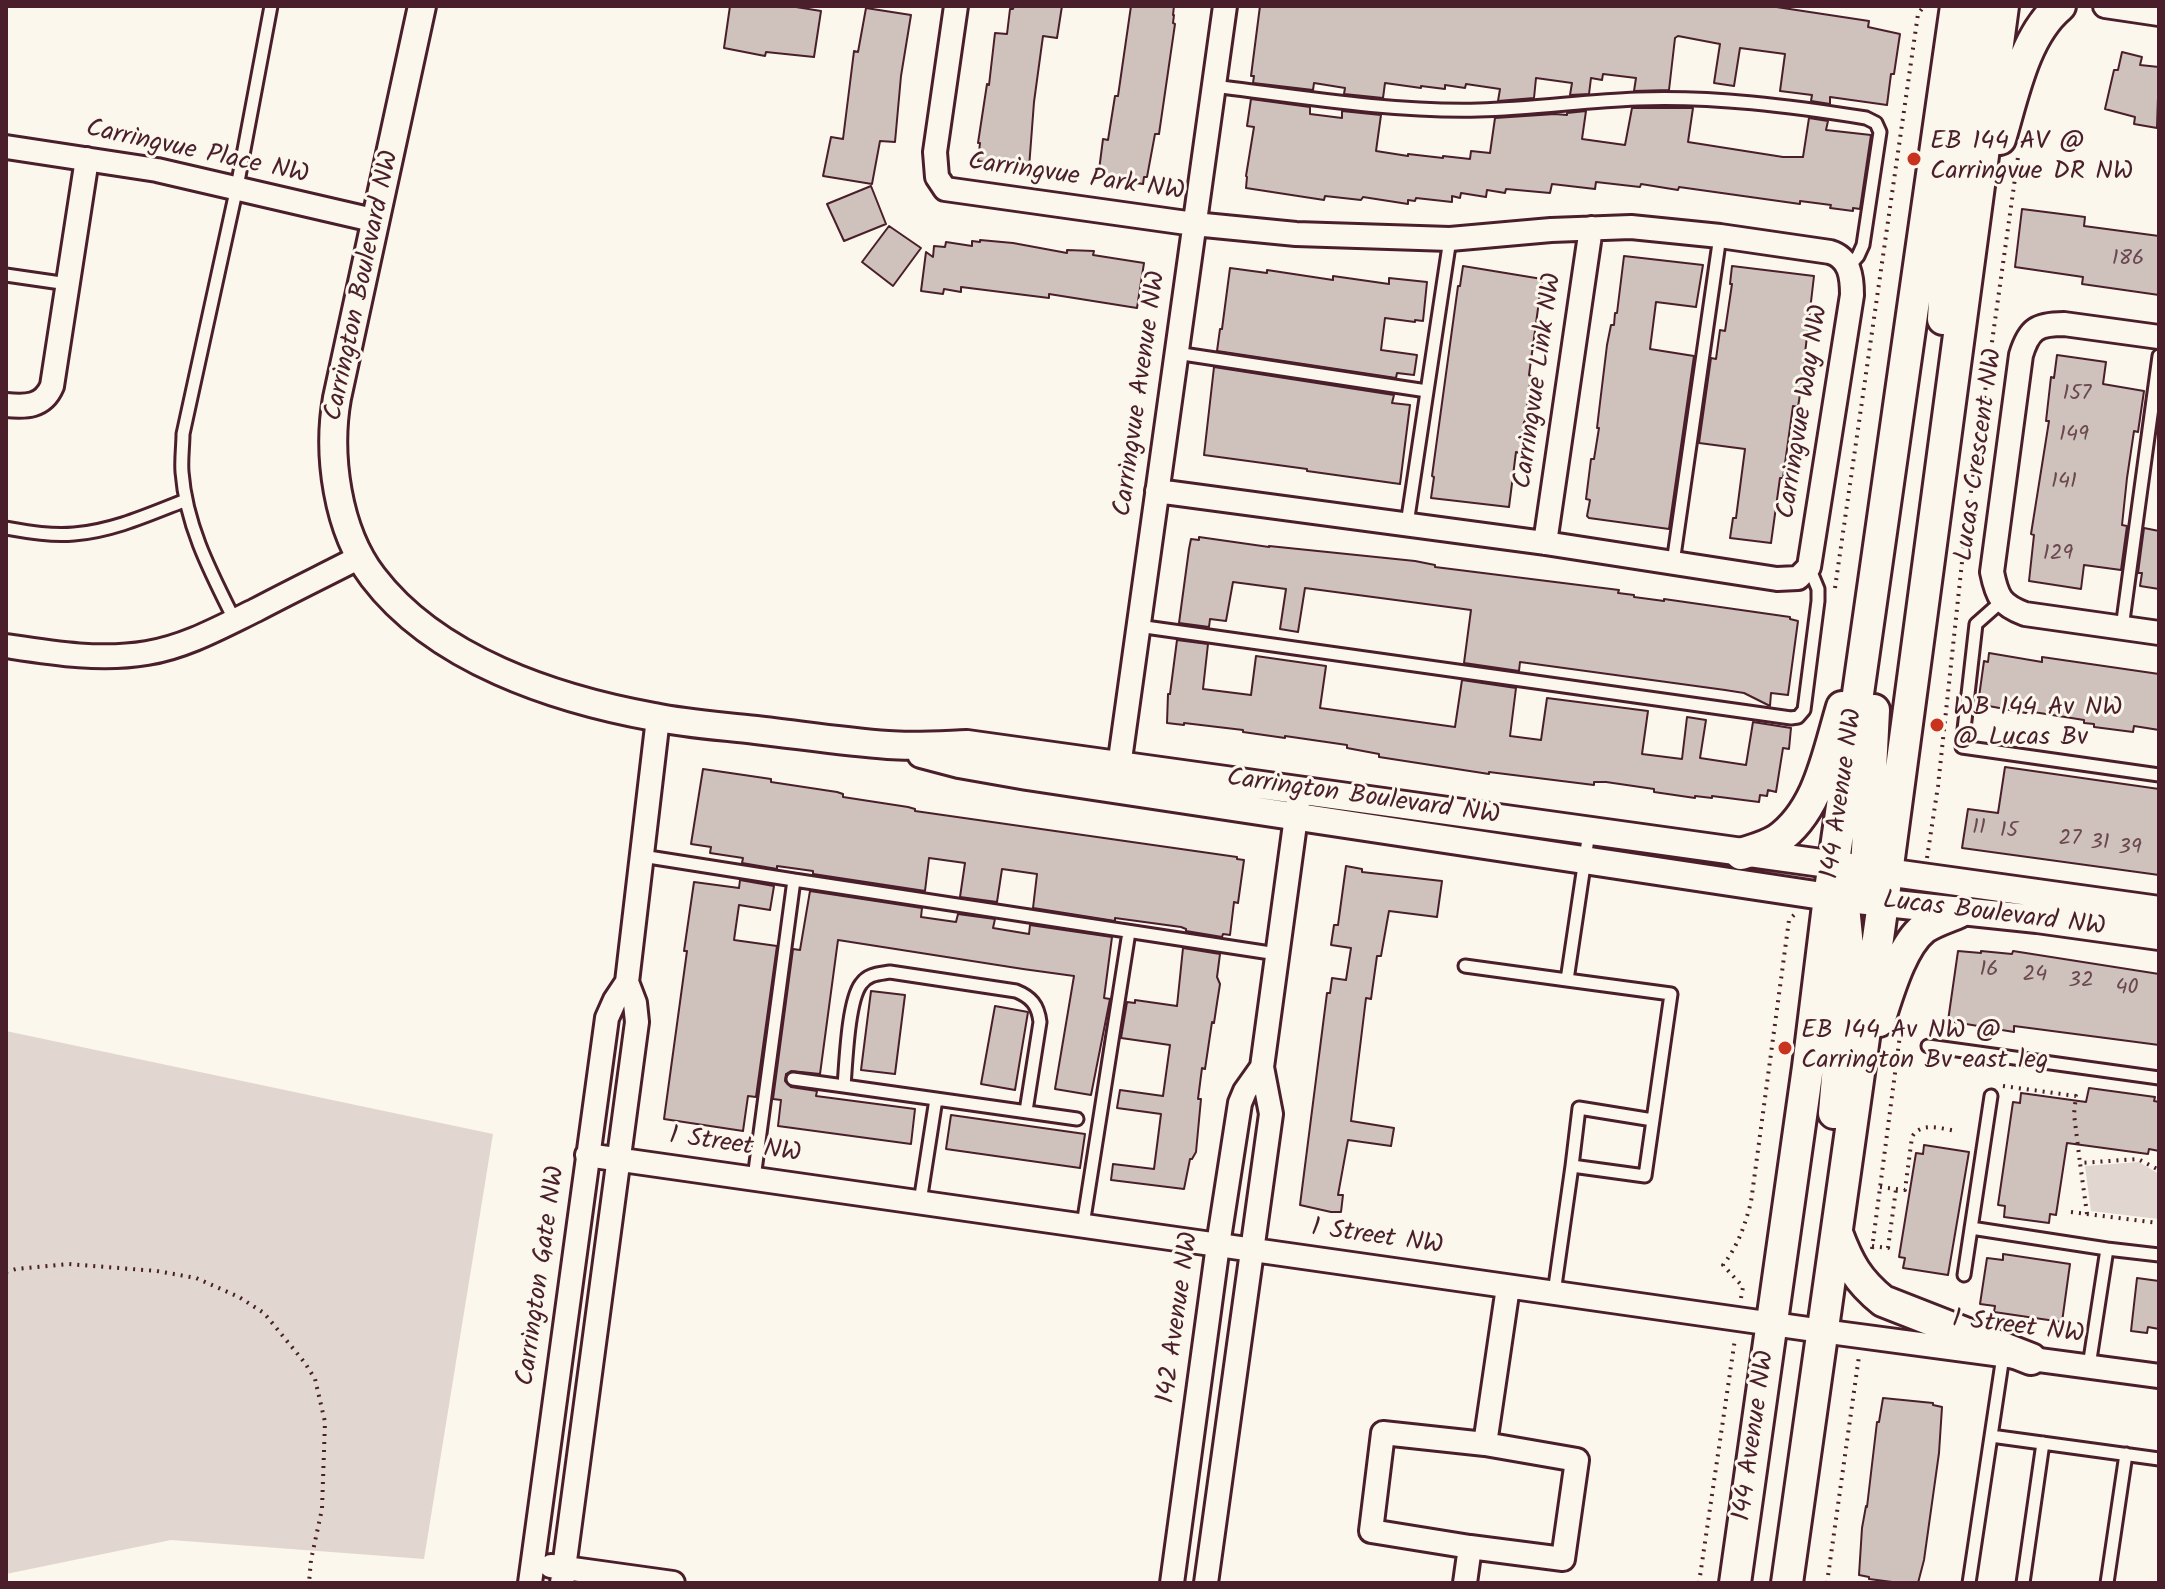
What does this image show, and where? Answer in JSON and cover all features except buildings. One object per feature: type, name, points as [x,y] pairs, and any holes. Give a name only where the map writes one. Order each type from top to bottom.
[{"type":"main road","name":"144 Avenue NW","points":[[1735,1583],[1808,1067],[1836,897],[1834,866],[1956,6]]},
{"type":"main road","points":[[1940,477],[1940,372],[1946,266],[1976,50],[1977,29],[1972,6]]},
{"type":"main road","name":"144 Avenue NW","points":[[1876,871],[1940,477],[2003,6]]},
{"type":"main road","points":[[1972,237],[2028,54],[2041,27],[2060,6]]},
{"type":"main road","points":[[1883,520],[1876,871],[1868,889],[1872,899],[1883,903]]},
{"type":"main road","points":[[1741,854],[1774,842],[1803,815],[1815,792],[1868,625]]},
{"type":"main road","points":[[1836,897],[1848,947],[1832,1133],[1836,1231],[1856,1274],[1883,1301],[2017,1357]]},
{"type":"main road","name":"144 Avenue NW","points":[[1787,1583],[1883,903]]},
{"type":"main road","points":[[1856,1092],[1888,992],[1907,949],[1928,925],[1959,912]]},
{"type":"street","name":"Carrington Boulevard NW","points":[[422,6],[337,398],[333,436],[342,508],[360,557],[372,576],[404,610],[443,641],[536,686],[658,718],[891,745],[959,764],[1300,789],[1834,866]]},
{"type":"street","name":"Carringvue Park NW","points":[[956,6],[935,152],[937,177],[945,189],[1194,224]]},
{"type":"street","name":"Carringvue Avenue NW","points":[[1118,778],[1225,6]]},
{"type":"street","points":[[2105,6],[2159,14]]},
{"type":"street","name":"Carringvue Place NW","points":[[6,147],[157,170],[377,221]]},
{"type":"street","points":[[6,405],[35,405],[48,396],[54,375],[87,159]]},
{"type":"street","points":[[1194,224],[1296,234],[1450,239],[1591,228],[1644,228],[1830,252],[1843,258],[1848,267]]},
{"type":"street","name":"Carringvue Link NW","points":[[1545,543],[1591,228]]},
{"type":"street","name":"Carringvue Way NW","points":[[1809,567],[1852,295],[1848,267]]},
{"type":"street","name":"Lucas Crescent NW","points":[[2002,601],[1992,572],[2021,355],[2026,340],[2040,326],[2048,324],[2159,337]]},
{"type":"street","points":[[1157,491],[1545,543],[1787,580],[1798,578],[1809,567]]},
{"type":"street","points":[[6,646],[79,656],[137,655],[178,645],[235,621],[360,557]]},
{"type":"street","points":[[2002,601],[2010,609],[2025,614],[2159,633]]},
{"type":"street","name":"Carrington Gate NW","points":[[531,1573],[607,1018],[627,982],[658,718]]},
{"type":"street","name":"Carrington Boulevard NW","points":[[1118,778],[1296,817],[1836,897]]},
{"type":"street","name":"142 Avenue NW","points":[[1206,1583],[1271,1114],[1262,1067],[1300,789]]},
{"type":"street","name":"Lucas Boulevard NW","points":[[1834,866],[2159,910]]},
{"type":"street","name":"Lucas Boulevard NW","points":[[1836,897],[2159,936]]},
{"type":"street","name":"Carrington Gate NW","points":[[563,1576],[637,1022],[635,1003],[627,982]]},
{"type":"street","name":"142 Avenue NW","points":[[1172,1583],[1240,1103],[1262,1067]]},
{"type":"street","name":"1 Street NW","points":[[587,1155],[1771,1324],[2159,1376]]},
{"type":"street","points":[[1485,1444],[1508,1287]]},
{"type":"street","points":[[1383,1433],[1485,1444],[1577,1460],[1563,1559],[1371,1531],[1383,1433]]},
{"type":"street","points":[[1465,1583],[1470,1547]]},
{"type":"street","points":[[531,1573],[673,1583]]},
{"type":"lane","points":[[235,621],[200,549],[186,500],[182,470],[183,434],[237,187],[271,6]]},
{"type":"lane","points":[[1214,86],[1345,103],[1424,109],[1479,110],[1638,99],[1771,105],[1866,118],[1876,123],[1880,132],[1863,245],[1848,267]]},
{"type":"lane","points":[[1673,563],[1720,236]]},
{"type":"lane","points":[[1407,524],[1450,239]]},
{"type":"lane","points":[[6,275],[68,284]]},
{"type":"lane","points":[[1176,353],[1427,391]]},
{"type":"lane","points":[[2122,628],[2159,356]]},
{"type":"lane","points":[[6,528],[44,534],[75,534],[115,526],[186,500]]},
{"type":"lane","points":[[1138,626],[1791,718],[1798,717],[1804,710],[1818,601],[1818,589],[1809,567]]},
{"type":"lane","points":[[2002,601],[1976,624],[1962,747],[2159,775]]},
{"type":"lane","points":[[1567,980],[1589,831]]},
{"type":"lane","points":[[642,856],[1277,954]]},
{"type":"lane","points":[[754,1178],[794,880]]},
{"type":"lane","points":[[1083,1225],[1129,932]]},
{"type":"lane","points":[[1465,966],[1671,994],[1645,1176],[1572,1166]]},
{"type":"lane","points":[[844,1086],[853,1005],[860,984],[872,974],[890,972],[1016,991],[1028,996],[1038,1009],[1040,1022],[1026,1111]]},
{"type":"lane","points":[[1928,1046],[2159,1078]]},
{"type":"lane","points":[[793,1079],[1077,1119]]},
{"type":"lane","points":[[1964,1275],[1991,1096]]},
{"type":"lane","points":[[920,1202],[936,1099]]},
{"type":"lane","points":[[1554,1293],[1579,1108],[1653,1120]]},
{"type":"lane","points":[[1971,1228],[2159,1255]]},
{"type":"lane","points":[[2089,1366],[2107,1249]]},
{"type":"lane","points":[[1969,1583],[1991,1436],[2017,1357]]},
{"type":"lane","points":[[1991,1436],[2159,1459]]},
{"type":"lane","points":[[2023,1583],[2043,1443]]},
{"type":"lane","points":[[2107,1583],[2126,1454]]},
{"type":"path","points":[[1834,594],[1918,14],[1924,6]]},
{"type":"path","points":[[1927,862],[1965,534],[2019,147]]},
{"type":"path","points":[[1699,1583],[1743,1287],[1723,1265],[1737,1244],[1751,1202],[1789,920],[1795,915]]},
{"type":"path","points":[[1991,1096],[2001,1092],[2003,1085],[2076,1096],[2074,1114],[2087,1214]]},
{"type":"path","points":[[1880,1187],[1905,1190],[1912,1137],[1921,1127],[1957,1131]]},
{"type":"path","points":[[2080,1163],[2138,1159],[2159,1170]]},
{"type":"path","points":[[1872,1246],[1888,1248],[1896,1189]]},
{"type":"path","points":[[2071,1212],[2159,1223]]},
{"type":"path","points":[[6,1272],[68,1264],[157,1271],[196,1278],[239,1297],[264,1313],[315,1379],[325,1422],[322,1509],[309,1583]]},
{"type":"shaded area","points":[[6,1031],[493,1134],[424,1559],[171,1540],[6,1574]]},
{"type":"shaded area","points":[[2139,1162],[2159,1174],[2159,1219],[2091,1211],[2085,1166]]},
{"type":"place","name":"EB 144 AV @ Carringvue DR NW","points":[[1914,159]]},
{"type":"place","name":"WB 144 Av NW @ Lucas Bv","points":[[1937,725]]},
{"type":"place","name":"EB 144 Av NW @ Carrington Bv east leg","points":[[1785,1048]]}]
